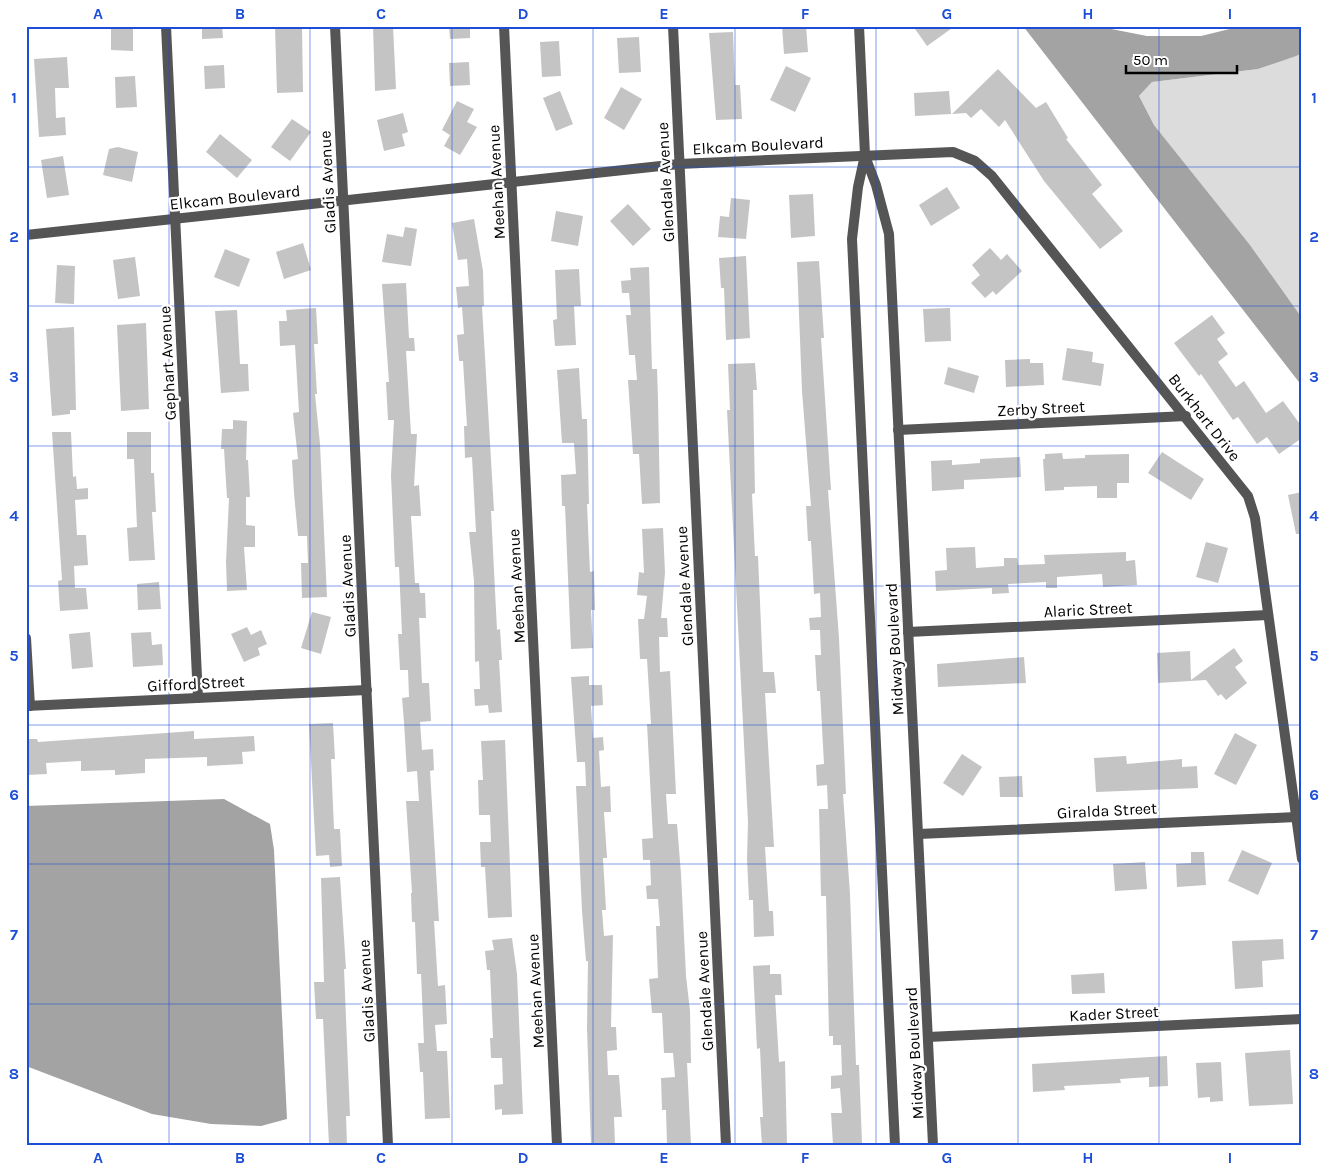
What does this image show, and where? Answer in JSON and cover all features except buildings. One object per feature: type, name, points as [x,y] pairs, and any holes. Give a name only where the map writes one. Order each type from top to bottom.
[{"type":"street","name":"Gephart Avenue","points":[[166,26],[198,698]]},
{"type":"street","name":"Gladis Avenue","points":[[335,26],[388,1145]]},
{"type":"street","name":"Meehan Avenue","points":[[504,26],[557,1145]]},
{"type":"street","name":"Glendale Avenue","points":[[673,26],[726,1145]]},
{"type":"street","name":"Midway Boulevard","points":[[858,26],[865,155],[858,187],[852,239],[896,1145]]},
{"type":"street","name":"Burkhart Drive","points":[[865,155],[953,152],[975,161],[992,176],[1186,416],[1248,496],[1255,518],[1302,859]]},
{"type":"street","name":"Elkcam Boulevard","points":[[26,235],[679,164],[865,155]]},
{"type":"street","name":"Midway Boulevard","points":[[865,155],[876,185],[889,234],[933,1145]]},
{"type":"street","name":"Zerby Street","points":[[898,430],[1186,416]]},
{"type":"street","name":"Alaric Street","points":[[908,632],[1268,615]]},
{"type":"street","points":[[26,638],[28,706]]},
{"type":"street","name":"Gifford Street","points":[[28,706],[366,690]]},
{"type":"street","name":"Giralda Street","points":[[918,834],[1296,817]]},
{"type":"street","name":"Kader Street","points":[[928,1037],[1302,1019]]},
{"type":"shaded area","points":[[1023,26],[1096,26],[1147,36],[1201,36],[1242,26],[1302,26],[1302,53],[1296,56],[1258,69],[1152,82],[1139,96],[1154,125],[1250,245],[1302,318],[1302,386]]},
{"type":"shaded area","points":[[1302,53],[1302,318],[1250,245],[1154,125],[1139,96],[1152,82],[1258,69]]},
{"type":"shaded area","points":[[224,799],[270,824],[274,850],[287,1119],[261,1126],[211,1124],[152,1114],[26,1066],[26,806]]}]
